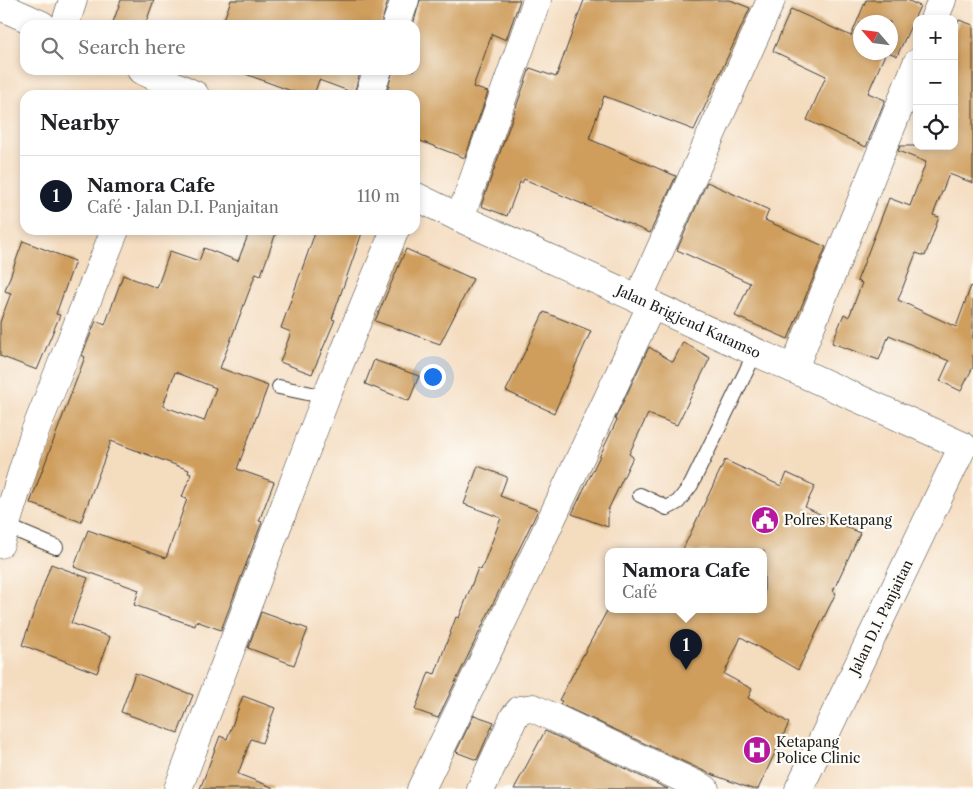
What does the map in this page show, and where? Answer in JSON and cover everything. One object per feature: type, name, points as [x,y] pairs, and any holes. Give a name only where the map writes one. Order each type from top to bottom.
[{"type":"main road","points":[[67,20],[73,0]]},
{"type":"main road","points":[[398,20],[405,0]]},
{"type":"main road","points":[[460,218],[537,0]]},
{"type":"main road","points":[[421,789],[538,548],[646,301],[771,0]]},
{"type":"main road","points":[[936,15],[942,0]]},
{"type":"main road","points":[[0,6],[31,20]]},
{"type":"main road","points":[[794,368],[913,72]]},
{"type":"main road","points":[[150,75],[176,90]]},
{"type":"main road","points":[[371,90],[376,75]]},
{"type":"main road","name":"Jalan Brigjend Katamso","points":[[420,198],[963,446]]},
{"type":"main road","points":[[3,535],[34,434],[113,235]]},
{"type":"main road","points":[[178,789],[326,397],[393,235]]},
{"type":"main road","name":"Jalan D.I. Panjaitan","points":[[804,787],[963,446]]},
{"type":"main road","points":[[481,789],[514,717],[520,710],[533,708],[705,789]]},
{"type":"lane","points":[[640,495],[666,508],[678,502],[691,485],[756,351]]},
{"type":"lane","points":[[279,387],[326,397]]},
{"type":"lane","points":[[3,535],[56,547]]},
{"type":"building","points":[[121,0],[154,0],[147,20],[114,20]]},
{"type":"building","points":[[231,0],[388,0],[382,20],[224,20]]},
{"type":"building","points":[[420,0],[520,0],[506,40],[492,34],[473,87],[488,92],[465,158],[420,141],[420,90],[387,90],[392,75],[420,75],[420,20],[414,20]]},
{"type":"building","points":[[584,0],[730,0],[750,8],[694,130],[604,96],[589,139],[676,176],[650,233],[524,179],[522,183],[520,182],[507,216],[481,206],[530,68],[556,77]]},
{"type":"building","points":[[866,0],[907,0],[920,6],[916,15],[913,15],[913,21],[898,54],[898,15],[860,15]]},
{"type":"building","points":[[791,9],[851,36],[853,31],[853,60],[882,60],[868,93],[885,100],[866,147],[807,120],[826,76],[773,51]]},
{"type":"building","points":[[959,20],[973,25],[973,183],[949,174],[933,215],[939,217],[925,256],[916,253],[898,300],[956,327],[971,286],[973,287],[973,367],[961,391],[940,381],[949,361],[889,335],[879,360],[832,343],[844,314],[849,317],[862,283],[857,281],[889,198],[910,206],[926,162],[898,151],[900,146],[913,146],[913,150],[958,150]]},
{"type":"building","points":[[248,75],[359,75],[355,90],[346,90],[319,80],[316,90],[289,90]]},
{"type":"building","points":[[707,182],[769,210],[765,220],[826,247],[788,339],[735,316],[750,283],[677,250]]},
{"type":"building","points":[[248,235],[275,235],[261,275],[256,273],[220,368],[268,386],[237,469],[274,482],[259,521],[262,522],[221,630],[196,621],[195,626],[134,605],[139,590],[74,567],[88,530],[166,558],[187,499],[182,497],[191,474],[188,473],[189,470],[111,441],[81,522],[30,503],[85,357],[82,355],[96,321],[105,325],[123,275],[157,288],[170,251],[199,261],[204,248],[238,261]],"holes":[[[175,372],[216,388],[204,421],[163,406]]]},
{"type":"building","points":[[314,235],[361,235],[332,319],[335,320],[312,374],[280,362],[291,332],[281,328]]},
{"type":"building","points":[[23,241],[75,261],[56,314],[60,315],[37,370],[0,356],[0,322],[11,293],[5,291]]},
{"type":"building","points":[[406,249],[473,279],[440,344],[375,321]]},
{"type":"building","points":[[544,312],[591,331],[554,413],[506,391]]},
{"type":"building","points":[[683,342],[710,358],[677,425],[648,414],[629,454],[633,457],[608,510],[608,527],[572,514],[617,420],[615,419],[649,347],[673,362]]},
{"type":"building","points":[[374,360],[419,376],[409,401],[365,384]]},
{"type":"building","points":[[725,460],[781,486],[787,473],[815,486],[805,507],[860,533],[833,591],[836,593],[798,670],[741,637],[724,674],[752,689],[748,698],[789,723],[758,789],[752,789],[708,773],[560,704],[562,701],[559,700],[606,613],[767,613],[767,548],[683,548]]},
{"type":"building","points":[[478,466],[507,477],[500,496],[538,510],[438,718],[415,710],[429,672],[435,674],[456,617],[459,618],[478,568],[481,570],[501,518],[464,504]]},
{"type":"building","points":[[51,564],[88,578],[71,623],[110,637],[97,673],[22,645]]},
{"type":"building","points":[[261,612],[308,629],[294,665],[248,648]]},
{"type":"building","points":[[135,673],[193,695],[178,733],[121,712]]},
{"type":"building","points":[[243,696],[275,708],[262,743],[251,739],[238,774],[272,787],[272,789],[200,789],[220,736],[227,739]]},
{"type":"building","points":[[474,715],[494,722],[477,760],[456,752]]},
{"type":"building","points":[[545,731],[668,789],[514,789]]},
{"type":"place","name":"Polres Ketapang","points":[[765,520]]},
{"type":"place","name":"Namora Cafe","points":[[686,670]]},
{"type":"place","name":"Ketapang Police Clinic","points":[[757,750]]}]
